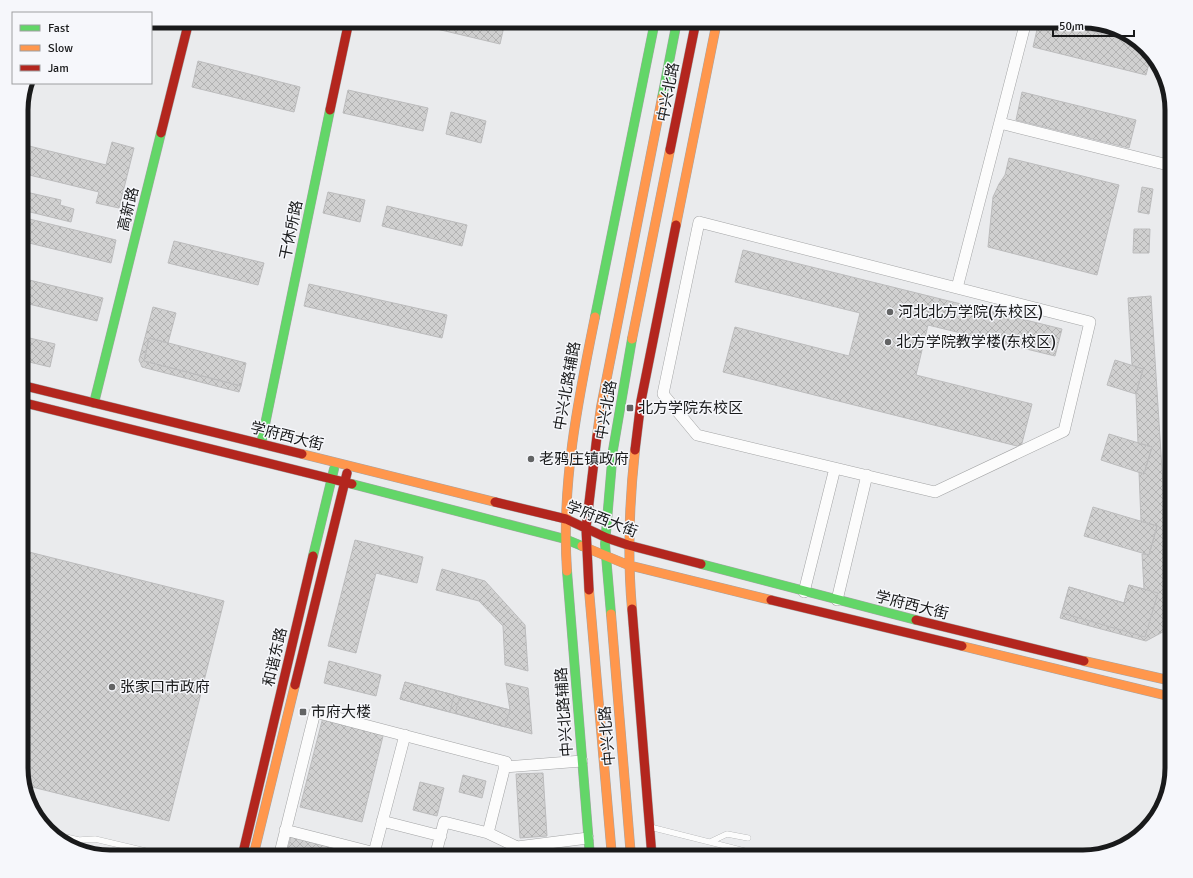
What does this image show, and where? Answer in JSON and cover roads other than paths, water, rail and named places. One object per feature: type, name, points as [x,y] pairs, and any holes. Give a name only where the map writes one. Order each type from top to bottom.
[{"type":"main road","name":"高新路","points":[[94,403],[187,28]]},
{"type":"main road","name":"干休所路","points":[[261,444],[348,28]]},
{"type":"main road","name":"中兴北路辅路","points":[[589,850],[565,539],[572,440],[577,405],[654,28]]},
{"type":"main road","name":"中兴北路","points":[[611,850],[586,549],[586,528],[595,451],[610,357],[676,28]]},
{"type":"main road","name":"中兴北路","points":[[629,850],[605,544],[607,538],[613,450],[628,361],[695,28]]},
{"type":"main road","points":[[652,850],[628,565],[629,503],[641,401],[716,28]]},
{"type":"main road","name":"学府西大街","points":[[28,387],[566,520],[607,538],[628,545],[804,592],[1165,679]]},
{"type":"main road","name":"学府西大街","points":[[28,404],[345,482],[565,539],[586,549],[628,565],[1165,695]]},
{"type":"main road","name":"和谐东路","points":[[244,850],[336,463]]},
{"type":"main road","name":"和谐东路","points":[[255,850],[349,466]]},
{"type":"street","points":[[957,288],[1024,28]]},
{"type":"street","points":[[1000,123],[1165,164]]},
{"type":"street","points":[[699,222],[957,288],[1090,322],[1064,432],[935,492],[697,435],[663,394],[699,222]]},
{"type":"street","points":[[804,592],[835,468]]},
{"type":"street","points":[[837,600],[867,475]]},
{"type":"street","points":[[281,850],[315,712],[506,762],[488,833]]},
{"type":"street","points":[[375,850],[405,736]]},
{"type":"street","points":[[504,767],[582,761]]},
{"type":"street","points":[[382,821],[441,836]]},
{"type":"street","points":[[437,850],[444,822],[488,833],[517,847],[588,838]]},
{"type":"street","points":[[285,830],[366,850]]},
{"type":"lane","points":[[650,827],[741,850]]},
{"type":"lane","points":[[710,842],[727,834],[748,838]]},
{"type":"lane","points":[[66,837],[79,840],[95,839],[141,850]]},
{"type":"place","name":"河北北方学院(东校区)","points":[[890,312]]},
{"type":"place","name":"北方学院教学楼(东校区)","points":[[888,342]]},
{"type":"place","name":"北方学院东校区","points":[[630,408]]},
{"type":"place","name":"老鸦庄镇政府","points":[[531,459]]},
{"type":"place","name":"张家口市政府","points":[[112,687]]},
{"type":"place","name":"市府大楼","points":[[303,712]]}]
